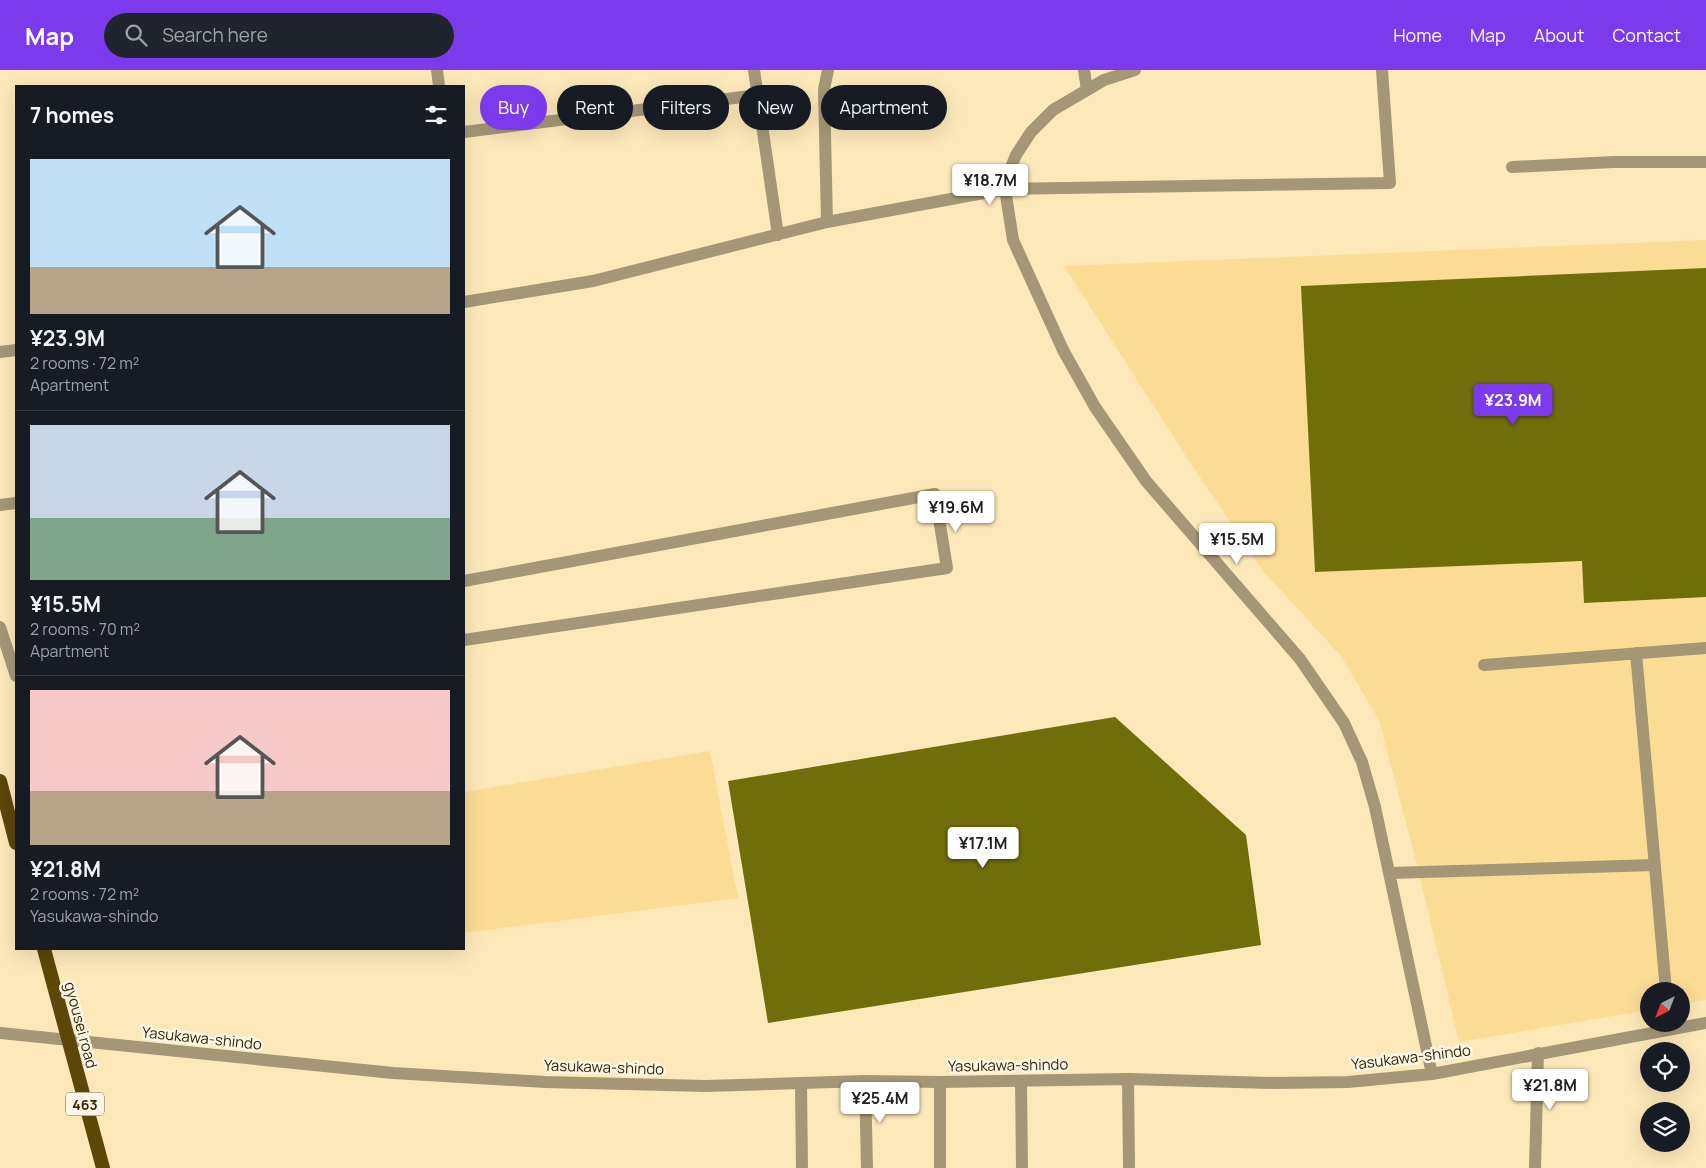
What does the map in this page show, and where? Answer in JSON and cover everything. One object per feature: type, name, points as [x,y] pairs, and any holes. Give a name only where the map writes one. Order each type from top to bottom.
[{"type":"highway","points":[[0,781],[15,839]]},
{"type":"highway","name":"gyousei road","points":[[44,950],[103,1168]]},
{"type":"street","points":[[437,70],[439,85]]},
{"type":"street","points":[[754,70],[756,85]]},
{"type":"street","points":[[827,222],[824,89],[828,70]]},
{"type":"street","points":[[1084,70],[1087,90]]},
{"type":"street","points":[[1134,70],[1104,80],[1053,110],[1031,132],[1016,155],[1005,189],[1013,240],[1063,350],[1094,407],[1146,481],[1300,659],[1344,723],[1362,762],[1390,873],[1432,1074]]},
{"type":"street","points":[[465,299],[593,281],[827,222],[1005,189],[1390,183],[1382,70]]},
{"type":"street","points":[[465,132],[739,97]]},
{"type":"street","points":[[763,130],[778,235]]},
{"type":"street","points":[[1512,167],[1613,162],[1706,162]]},
{"type":"street","points":[[0,352],[15,350]]},
{"type":"street","points":[[465,581],[936,494],[947,568],[465,640]]},
{"type":"street","points":[[0,505],[15,503]]},
{"type":"street","points":[[0,627],[15,673]]},
{"type":"street","points":[[1484,665],[1706,648]]},
{"type":"street","points":[[1636,653],[1665,982]]},
{"type":"street","points":[[1390,873],[1655,865]]},
{"type":"street","name":"Yasukawa-shindo","points":[[1690,1025],[1706,1023]]},
{"type":"street","name":"Yasukawa-shindo","points":[[0,1033],[393,1073],[536,1082],[706,1086],[865,1081],[940,1082],[1128,1079],[1275,1083],[1348,1082],[1432,1074],[1646,1032]]},
{"type":"street","points":[[1535,1168],[1538,1054]]},
{"type":"street","points":[[1128,1079],[1129,1168]]},
{"type":"street","points":[[865,1081],[867,1168]]},
{"type":"street","points":[[1021,1081],[1022,1168]]},
{"type":"street","points":[[940,1082],[940,1168]]},
{"type":"street","points":[[801,1084],[802,1168]]},
{"type":"shaded area","points":[[1706,240],[1706,1000],[1690,1003],[1690,982],[1640,982],[1640,1012],[1459,1042],[1416,861],[1379,720],[1341,656],[1264,572],[1189,461],[1064,266]]},
{"type":"shaded area","points":[[710,751],[738,898],[465,933],[465,792]]},
{"type":"building","points":[[1706,268],[1706,597],[1584,603],[1582,561],[1315,572],[1301,286]]},
{"type":"building","points":[[1115,717],[1246,835],[1261,945],[768,1023],[728,781]]}]
